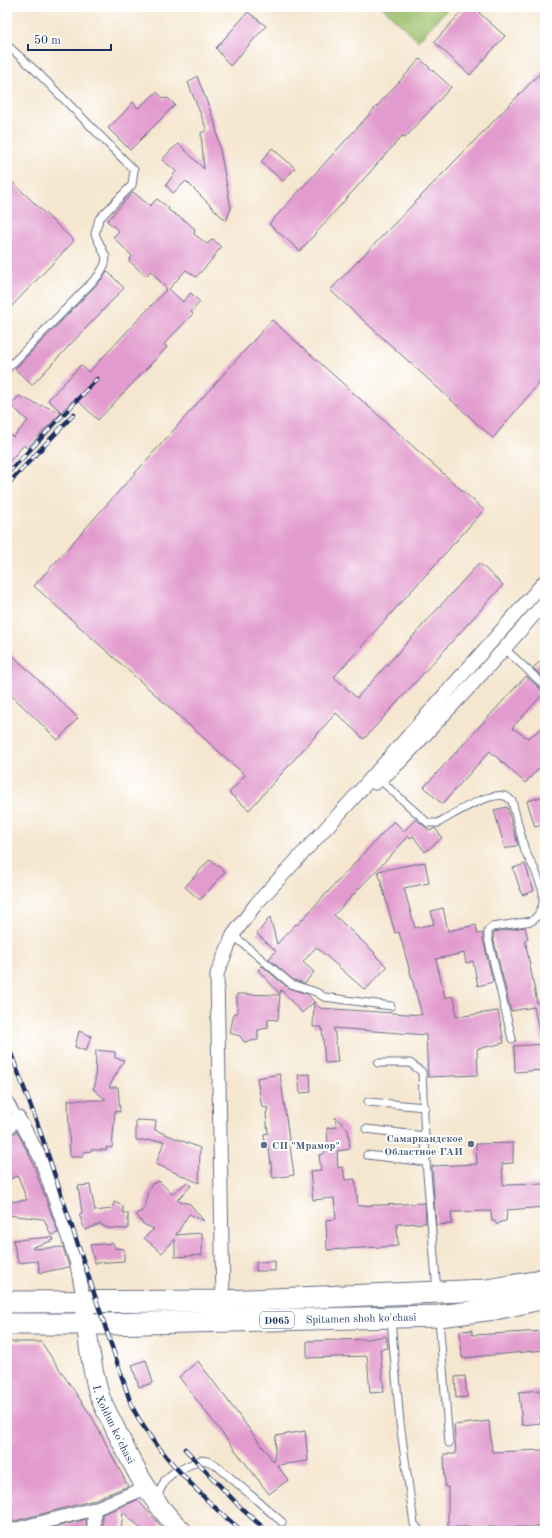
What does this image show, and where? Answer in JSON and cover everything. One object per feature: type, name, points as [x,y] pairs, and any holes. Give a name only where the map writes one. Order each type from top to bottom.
[{"type":"main road","name":"Spitamen shoh ko'chasi","points":[[7,1302],[223,1301],[487,1290],[534,1282],[545,1278]]},
{"type":"main road","name":"Spitamen shoh ko'chasi","points":[[7,1324],[86,1324],[439,1316],[495,1309],[545,1298]]},
{"type":"street","points":[[223,1301],[217,974],[233,935],[256,904],[350,802],[545,581]]},
{"type":"street","points":[[350,802],[380,780],[409,752],[490,663],[505,649],[545,602]]},
{"type":"street","points":[[7,1129],[18,1117],[41,1159],[76,1260],[84,1301]]},
{"type":"street","name":"I. Xoldun ko'chasi","points":[[84,1301],[86,1324],[98,1392],[132,1464],[151,1494],[176,1528]]},
{"type":"street","points":[[9,1531],[151,1494]]},
{"type":"street","points":[[94,1509],[94,1531]]},
{"type":"lane","points":[[7,45],[36,71],[134,170],[132,185],[99,219],[95,234],[106,256],[105,264],[102,270],[7,369]]},
{"type":"lane","points":[[505,649],[545,686]]},
{"type":"lane","points":[[380,780],[428,823],[432,824],[438,823],[484,799],[498,795],[506,796],[512,801],[525,851],[535,870],[542,891],[543,904],[538,915],[532,921],[492,927],[488,931],[488,938],[512,1039]]},
{"type":"lane","points":[[233,935],[291,984],[316,992],[324,997],[391,1006]]},
{"type":"lane","points":[[378,1063],[410,1063],[422,1072],[425,1107],[426,1162],[437,1291]]},
{"type":"lane","points":[[7,1096],[18,1117]]},
{"type":"lane","points":[[368,1102],[425,1107]]},
{"type":"lane","points":[[366,1129],[425,1136]]},
{"type":"lane","points":[[368,1155],[426,1162]]},
{"type":"lane","points":[[439,1316],[449,1444]]},
{"type":"lane","points":[[390,1317],[400,1423],[414,1524],[420,1531]]},
{"type":"lane","points":[[151,1494],[173,1473],[197,1462],[207,1461],[216,1465],[282,1522]]},
{"type":"green space","points":[[382,7],[449,7],[418,41]]},
{"type":"building","points":[[466,7],[484,7],[479,13],[505,36],[470,75],[434,42]]},
{"type":"building","points":[[248,12],[266,26],[230,66],[216,48]]},
{"type":"building","points":[[420,59],[451,87],[405,138],[402,136],[300,251],[269,224]]},
{"type":"building","points":[[545,68],[545,376],[493,438],[330,290]]},
{"type":"building","points":[[197,76],[215,123],[231,208],[226,221],[186,181],[173,193],[166,185],[176,171],[162,160],[179,144],[204,169],[201,133],[207,130],[188,83]]},
{"type":"building","points":[[157,92],[164,99],[168,98],[175,105],[130,150],[108,128],[133,102],[138,108]]},
{"type":"building","points":[[272,148],[295,168],[283,181],[261,162]]},
{"type":"building","points":[[7,177],[74,241],[7,311]]},
{"type":"building","points":[[133,192],[150,206],[157,199],[169,208],[168,210],[186,221],[195,229],[194,234],[207,244],[213,239],[221,247],[196,277],[186,270],[169,289],[183,302],[191,293],[200,302],[191,312],[193,314],[164,344],[167,347],[98,420],[75,398],[61,412],[48,400],[81,365],[89,372],[167,289],[151,271],[146,276],[129,261],[132,256],[113,237],[119,231],[107,221]]},
{"type":"building","points":[[107,271],[124,288],[32,385],[15,369],[103,278]]},
{"type":"building","points":[[272,320],[484,510],[334,677],[357,698],[479,563],[503,585],[364,739],[336,713],[249,810],[229,793],[245,775],[34,586]]},
{"type":"building","points":[[19,396],[61,413],[27,448],[24,445],[7,464],[7,432],[13,437],[28,421],[11,405]]},
{"type":"building","points":[[7,650],[78,718],[58,740],[7,691]]},
{"type":"building","points":[[545,657],[545,679],[533,668]]},
{"type":"building","points":[[526,676],[545,692],[512,728],[528,738],[545,726],[545,762],[525,783],[490,751],[442,804],[424,787]]},
{"type":"building","points":[[545,796],[545,824],[535,827],[527,801]]},
{"type":"building","points":[[507,807],[518,845],[505,849],[494,810]]},
{"type":"building","points":[[416,819],[430,831],[435,828],[442,838],[425,852],[413,836],[410,838],[409,836],[334,915],[375,953],[374,954],[387,967],[365,990],[316,947],[303,962],[314,972],[305,983],[293,980],[269,959],[276,951],[257,934],[270,917],[277,944],[296,924],[297,925],[394,821],[404,831]]},
{"type":"building","points":[[210,859],[225,872],[200,900],[185,887]]},
{"type":"building","points":[[425,862],[429,883],[404,888],[415,928],[434,924],[431,911],[443,908],[448,931],[476,925],[478,934],[483,933],[493,982],[478,986],[473,961],[466,963],[464,953],[436,959],[445,998],[452,996],[455,1001],[456,1017],[498,1011],[504,1043],[477,1049],[478,1075],[428,1077],[426,1035],[334,1028],[338,1062],[325,1063],[322,1027],[313,1027],[314,1002],[302,1013],[281,990],[280,994],[258,970],[262,966],[288,988],[307,994],[320,1008],[422,1015],[399,932],[395,933],[378,871]]},
{"type":"building","points":[[525,864],[534,891],[522,895],[513,868]]},
{"type":"building","points":[[525,927],[528,939],[525,939],[537,1003],[545,1001],[545,1041],[541,1041],[534,1007],[511,1011],[493,937],[494,932]]},
{"type":"building","points":[[237,994],[280,995],[278,1020],[268,1019],[268,1028],[258,1030],[258,1040],[244,1042],[240,1036],[230,1033],[234,1013],[237,1014]]},
{"type":"building","points":[[79,1031],[91,1036],[86,1051],[75,1047]]},
{"type":"building","points":[[545,1044],[545,1070],[515,1072],[514,1046]]},
{"type":"building","points":[[96,1050],[115,1052],[115,1058],[124,1060],[109,1087],[118,1087],[120,1112],[115,1111],[112,1148],[106,1147],[107,1150],[91,1150],[83,1152],[83,1157],[70,1157],[68,1100],[106,1100],[93,1089],[95,1085]]},
{"type":"building","points":[[280,1074],[294,1175],[273,1178],[268,1143],[265,1143],[264,1134],[268,1133],[266,1114],[268,1108],[262,1107],[257,1078]]},
{"type":"building","points":[[310,1074],[311,1092],[300,1093],[298,1075]]},
{"type":"building","points":[[335,1117],[348,1129],[350,1149],[337,1151],[338,1168],[343,1167],[345,1180],[355,1179],[358,1206],[425,1203],[426,1223],[397,1224],[398,1246],[327,1250],[326,1220],[336,1219],[334,1198],[313,1200],[310,1171],[321,1170],[319,1155],[323,1154],[327,1149],[327,1128],[337,1127]]},
{"type":"building","points":[[136,1120],[156,1121],[155,1130],[200,1148],[199,1183],[156,1164],[164,1141],[136,1140]]},
{"type":"building","points":[[17,1131],[32,1161],[58,1233],[51,1235],[44,1219],[8,1215],[7,1202],[27,1200],[18,1176],[7,1180],[7,1137]]},
{"type":"building","points":[[513,1143],[513,1163],[502,1164],[503,1185],[545,1184],[545,1207],[507,1210],[506,1221],[497,1225],[495,1221],[492,1221],[491,1211],[451,1212],[452,1224],[436,1225],[432,1166],[477,1164],[476,1144]]},
{"type":"building","points":[[159,1181],[172,1194],[187,1182],[191,1186],[177,1200],[190,1204],[204,1221],[189,1214],[176,1235],[202,1233],[202,1255],[175,1257],[175,1239],[162,1253],[144,1238],[154,1229],[143,1224],[136,1214],[144,1210],[147,1194],[152,1184]]},
{"type":"building","points":[[90,1185],[95,1211],[112,1209],[114,1202],[123,1206],[123,1213],[128,1213],[128,1229],[107,1228],[100,1224],[85,1230],[79,1214],[82,1213],[78,1186]]},
{"type":"building","points":[[53,1237],[54,1240],[33,1247],[33,1249],[63,1247],[69,1267],[40,1273],[38,1261],[18,1263],[13,1240]]},
{"type":"building","points":[[113,1243],[115,1248],[124,1249],[124,1261],[95,1263],[90,1245]]},
{"type":"building","points":[[275,1261],[275,1271],[256,1271],[256,1262]]},
{"type":"building","points":[[472,1330],[472,1335],[545,1331],[545,1350],[462,1358],[460,1331]]},
{"type":"building","points":[[386,1336],[388,1348],[380,1349],[384,1392],[370,1393],[367,1356],[307,1358],[307,1341],[368,1339]]},
{"type":"building","points":[[7,1342],[41,1342],[92,1417],[128,1486],[91,1501],[7,1523]]},
{"type":"building","points":[[146,1360],[153,1383],[139,1387],[132,1365]]},
{"type":"building","points":[[198,1361],[274,1462],[276,1436],[305,1431],[308,1461],[277,1465],[288,1480],[269,1494],[179,1377]]},
{"type":"building","points":[[465,1376],[467,1397],[456,1398],[455,1377]]},
{"type":"building","points":[[540,1390],[541,1398],[545,1397],[545,1417],[540,1417],[541,1423],[522,1425],[519,1392]]},
{"type":"building","points":[[489,1421],[492,1452],[545,1450],[545,1526],[448,1527],[448,1487],[445,1487],[444,1454],[456,1454],[454,1425]]},
{"type":"building","points":[[138,1500],[165,1531],[144,1531],[123,1512],[121,1531],[102,1531],[102,1514]]},
{"type":"building","points":[[86,1519],[86,1531],[41,1531]]},
{"type":"railway","points":[[7,474],[97,379]]},
{"type":"railway","points":[[7,485],[74,414]]},
{"type":"railway","points":[[7,1043],[39,1128],[132,1407],[152,1439],[175,1466],[207,1500],[242,1531]]},
{"type":"railway","points":[[185,1449],[242,1509],[267,1531]]},
{"type":"place","name":"Самаркандское Областное ГАИ","points":[[471,1144]]},
{"type":"place","name":"СП \"Мрамор\"","points":[[264,1145]]}]
